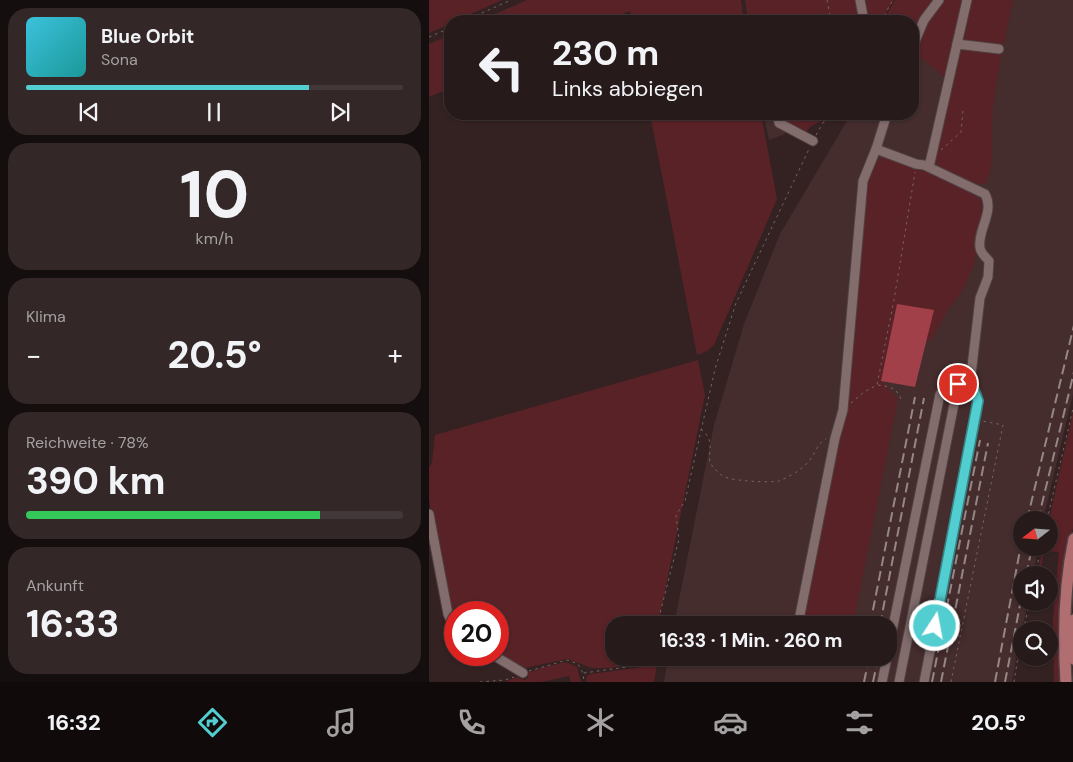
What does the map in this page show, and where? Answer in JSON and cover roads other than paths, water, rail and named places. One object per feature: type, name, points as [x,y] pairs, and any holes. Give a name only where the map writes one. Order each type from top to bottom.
[{"type":"main road","points":[[1065,682],[1065,616],[1068,571],[1073,539]]},
{"type":"main road","points":[[1073,620],[1073,659]]},
{"type":"street","points":[[859,0],[863,15]]},
{"type":"street","points":[[919,32],[924,20],[939,0]]},
{"type":"street","points":[[930,163],[967,0]]},
{"type":"street","points":[[957,44],[999,49]]},
{"type":"street","points":[[778,120],[779,123],[813,141]]},
{"type":"street","points":[[800,616],[835,438],[843,410],[861,194],[865,174],[876,149],[885,120]]},
{"type":"street","points":[[876,149],[916,164],[930,163],[985,194],[987,198],[988,211],[979,247],[982,254],[989,261],[989,277],[980,298],[971,375]]},
{"type":"street","points":[[899,682],[958,384]]},
{"type":"street","points":[[895,616],[937,402],[943,389],[949,385],[958,384],[973,388],[977,394],[978,401],[976,420],[924,682]]},
{"type":"street","points":[[429,514],[446,601]]},
{"type":"street","points":[[509,665],[523,673]]},
{"type":"street","points":[[882,682],[885,666]]},
{"type":"railway","points":[[1029,511],[1074,325]]},
{"type":"railway","points":[[1040,511],[1074,372]]},
{"type":"railway","points":[[872,616],[915,397]]},
{"type":"railway","points":[[882,616],[924,398]]},
{"type":"railway","points":[[932,682],[980,440]]},
{"type":"railway","points":[[941,682],[988,443]]},
{"type":"railway","points":[[995,682],[1019,556]]},
{"type":"railway","points":[[1028,566],[1030,556]]},
{"type":"railway","points":[[1005,682],[1019,611]]},
{"type":"railway","points":[[864,682],[867,666]]},
{"type":"railway","points":[[873,682],[876,666]]}]
